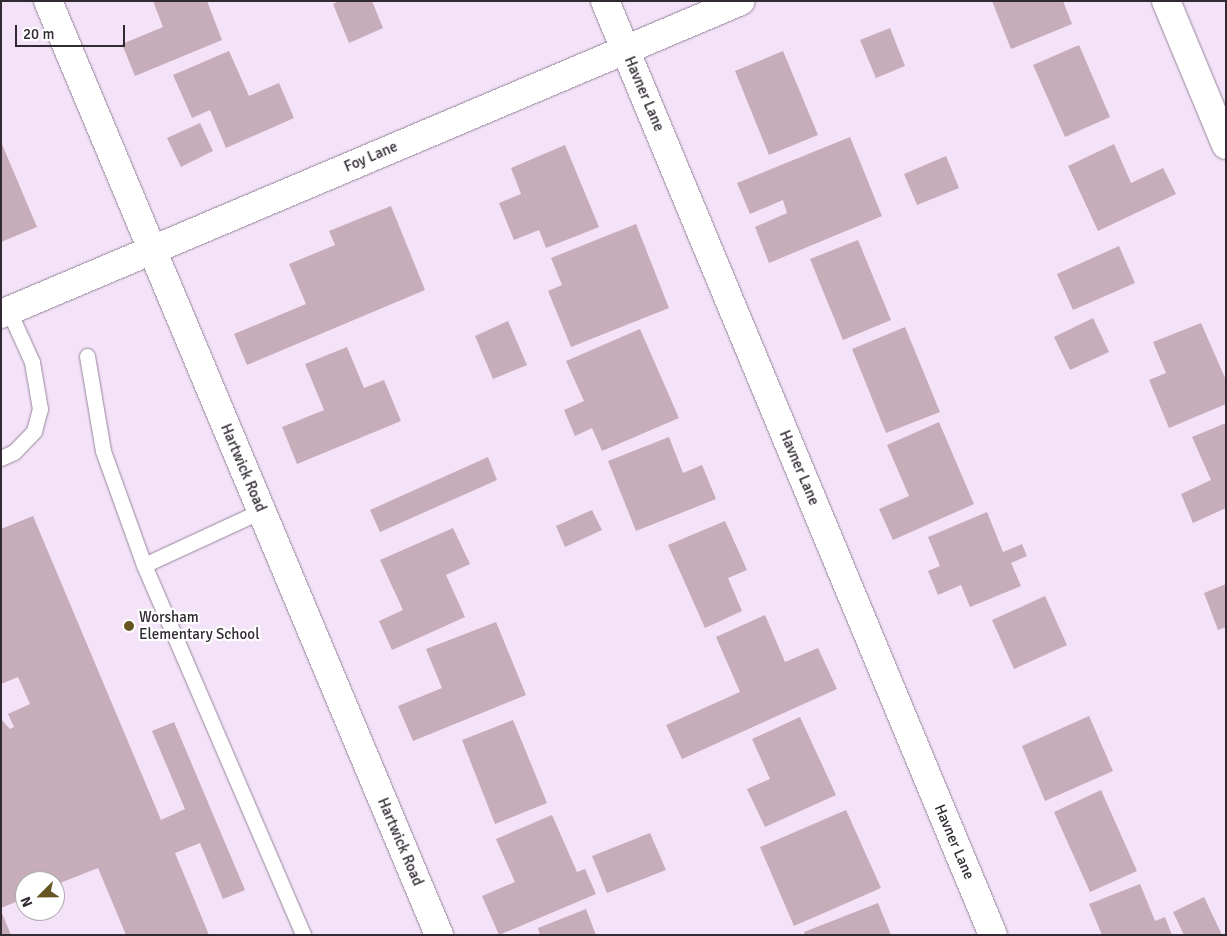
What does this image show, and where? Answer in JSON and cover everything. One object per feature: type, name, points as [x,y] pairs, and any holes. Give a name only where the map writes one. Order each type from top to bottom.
[{"type":"street","name":"Hartwick Road","points":[[48,1],[439,935]]},
{"type":"street","name":"Havner Lane","points":[[605,1],[993,935]]},
{"type":"street","name":"Foy Lane","points":[[5,312],[741,1]]},
{"type":"street","points":[[1166,1],[1226,145]]},
{"type":"lane","points":[[1,458],[14,452],[34,431],[40,408],[32,362],[5,312]]},
{"type":"lane","points":[[87,356],[103,451],[144,564],[303,935]]},
{"type":"lane","points":[[144,564],[261,511]]},
{"type":"building","points":[[153,1],[207,1],[222,40],[135,76],[122,44],[163,27]]},
{"type":"building","points":[[339,1],[372,1],[383,28],[349,43],[333,4]]},
{"type":"building","points":[[992,1],[1063,1],[1072,24],[1011,49]]},
{"type":"building","points":[[890,28],[905,66],[876,78],[860,40]]},
{"type":"building","points":[[1079,45],[1110,117],[1065,137],[1033,65]]},
{"type":"building","points":[[229,51],[249,96],[279,83],[294,118],[226,148],[210,110],[192,118],[173,75]]},
{"type":"building","points":[[783,51],[818,135],[769,155],[735,71]]},
{"type":"building","points":[[200,123],[213,151],[181,167],[167,138]]},
{"type":"building","points":[[850,137],[882,216],[769,263],[755,227],[787,213],[783,200],[750,214],[737,183]]},
{"type":"building","points":[[1,142],[37,227],[1,242]]},
{"type":"building","points":[[1114,144],[1131,183],[1163,168],[1176,194],[1098,231],[1068,166]]},
{"type":"building","points":[[565,145],[599,227],[546,248],[539,230],[514,240],[499,203],[521,194],[511,168]]},
{"type":"building","points":[[946,156],[959,188],[917,205],[904,174]]},
{"type":"building","points":[[391,206],[425,290],[247,365],[234,334],[306,304],[289,264],[335,245],[329,231]]},
{"type":"building","points":[[636,224],[669,308],[571,347],[548,291],[562,285],[551,258]]},
{"type":"building","points":[[858,240],[891,320],[843,340],[810,259]]},
{"type":"building","points":[[1119,246],[1135,283],[1073,310],[1057,274]]},
{"type":"building","points":[[1093,318],[1109,352],[1070,370],[1054,337]]},
{"type":"building","points":[[508,321],[527,365],[493,379],[475,336]]},
{"type":"building","points":[[1201,323],[1226,380],[1226,404],[1169,428],[1149,380],[1166,373],[1153,342]]},
{"type":"building","points":[[905,327],[940,412],[886,433],[852,349]]},
{"type":"building","points":[[640,329],[679,418],[602,451],[592,428],[575,436],[564,410],[584,401],[566,361]]},
{"type":"building","points":[[347,347],[364,388],[384,380],[401,421],[297,464],[282,427],[324,410],[305,364]]},
{"type":"building","points":[[939,422],[974,504],[893,540],[879,509],[909,496],[887,445]]},
{"type":"building","points":[[1226,423],[1226,508],[1193,523],[1181,494],[1211,480],[1192,437]]},
{"type":"building","points":[[669,437],[683,473],[702,465],[716,499],[636,531],[608,461]]},
{"type":"building","points":[[488,457],[497,480],[380,532],[370,510]]},
{"type":"building","points":[[592,510],[602,530],[565,547],[556,526]]},
{"type":"building","points":[[987,512],[1003,552],[1022,544],[1027,556],[1011,563],[1021,586],[970,607],[961,585],[938,595],[928,571],[940,566],[928,537]]},
{"type":"building","points":[[33,516],[161,820],[185,809],[152,731],[174,722],[245,890],[223,899],[200,843],[175,853],[209,935],[126,935],[98,868],[65,881],[65,871],[15,871],[15,902],[1,908],[1,719],[10,729],[14,727],[8,714],[30,704],[18,677],[1,684],[1,529]]},
{"type":"building","points":[[725,521],[747,570],[728,578],[742,611],[705,628],[668,545]]},
{"type":"building","points":[[453,528],[470,564],[446,575],[465,617],[392,650],[379,621],[403,610],[380,560]]},
{"type":"building","points":[[1226,584],[1226,627],[1218,630],[1204,593]]},
{"type":"building","points":[[1045,596],[1067,645],[1014,669],[992,620]]},
{"type":"building","points":[[765,615],[785,662],[818,648],[837,689],[682,759],[666,725],[740,692],[716,637]]},
{"type":"building","points":[[496,622],[526,695],[413,741],[398,706],[442,688],[426,649]]},
{"type":"building","points":[[1089,716],[1113,771],[1045,801],[1022,746]]},
{"type":"building","points":[[800,717],[836,795],[765,827],[747,789],[770,779],[752,739]]},
{"type":"building","points":[[513,720],[547,803],[495,824],[462,740]]},
{"type":"building","points":[[1101,790],[1137,871],[1090,892],[1054,812]]},
{"type":"building","points":[[846,810],[881,888],[794,926],[760,847]]},
{"type":"building","points":[[552,815],[577,872],[585,869],[596,894],[499,935],[482,896],[515,882],[496,839]]},
{"type":"building","points":[[650,833],[666,870],[607,893],[592,856]]},
{"type":"building","points":[[1140,884],[1155,921],[1165,917],[1172,935],[1102,935],[1089,904]]},
{"type":"building","points":[[1204,897],[1222,935],[1184,935],[1173,912]]},
{"type":"building","points":[[878,903],[891,935],[805,935],[804,932]]},
{"type":"building","points":[[586,909],[596,935],[540,935],[538,928]]},
{"type":"building","points":[[1,911],[11,935],[1,935]]},
{"type":"place","name":"Worsham Elementary School","points":[[129,626]]}]
